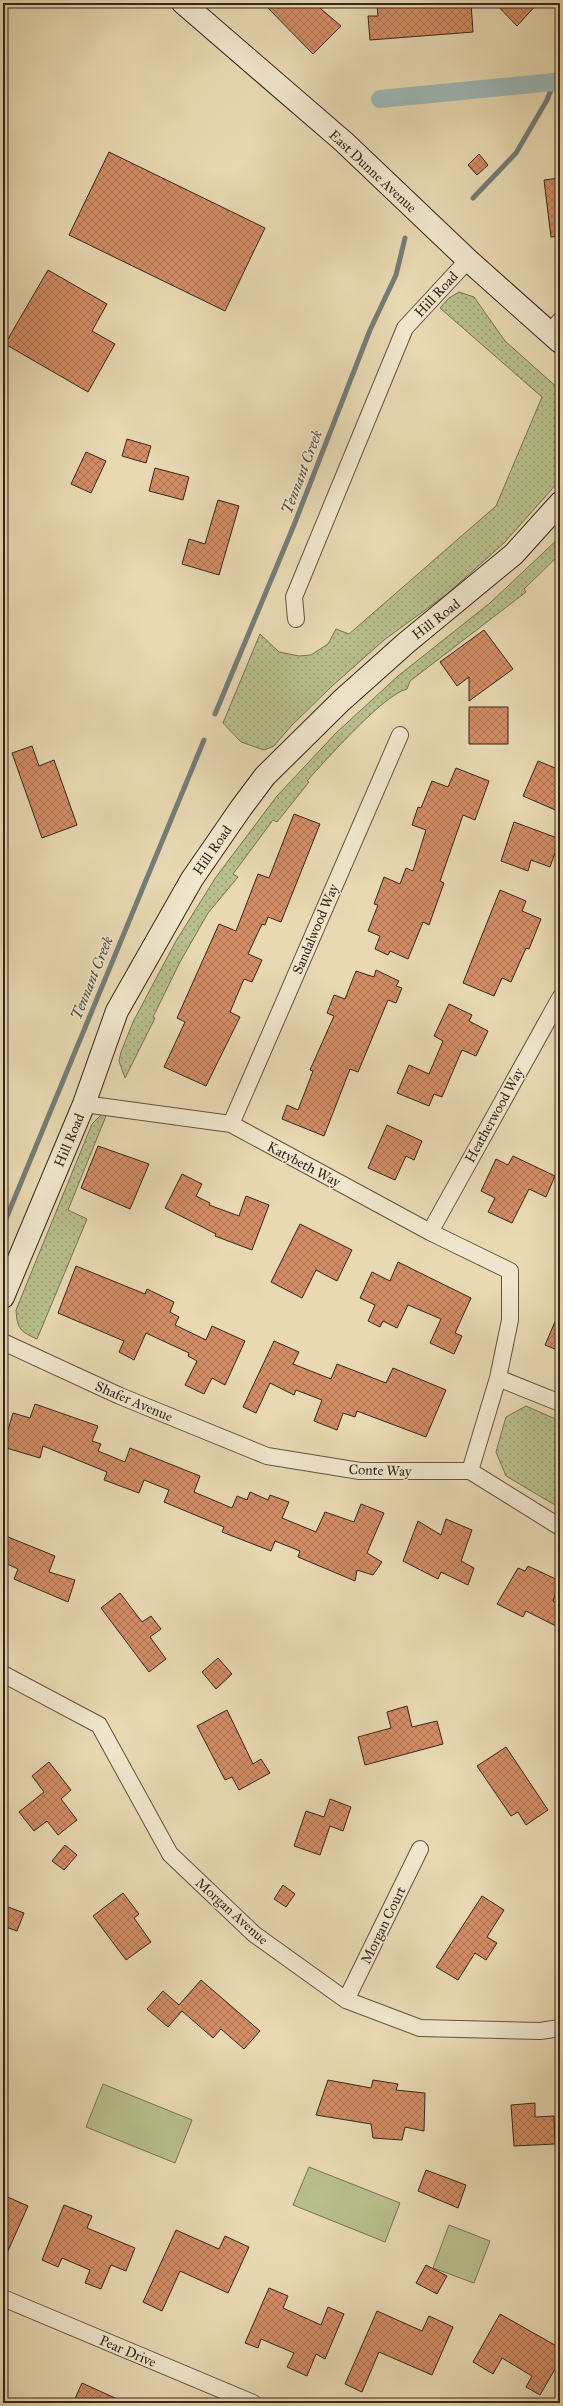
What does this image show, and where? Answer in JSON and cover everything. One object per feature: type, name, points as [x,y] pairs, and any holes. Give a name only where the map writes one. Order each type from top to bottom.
[{"type":"main road","name":"East Dunne Avenue","points":[[183,3],[344,142],[468,260],[555,329]]},
{"type":"main road","name":"Hill Road","points":[[3,1297],[84,1104],[117,1011],[192,879],[265,776],[341,701],[406,642],[514,554],[560,503]]},
{"type":"street","name":"Hill Road","points":[[296,619],[294,597],[405,328],[468,260]]},
{"type":"street","name":"Sandalwood Way","points":[[231,1124],[400,735]]},
{"type":"street","name":"Heatherwood Way","points":[[430,1232],[560,998]]},
{"type":"street","name":"Katybeth Way","points":[[84,1104],[231,1124],[430,1232],[510,1270],[510,1320],[498,1378]]},
{"type":"street","name":"Shafer Avenue","points":[[3,1342],[120,1396],[267,1456]]},
{"type":"street","points":[[560,1403],[498,1378],[470,1471],[560,1527]]},
{"type":"street","name":"Conte Way","points":[[267,1456],[360,1471],[470,1471]]},
{"type":"street","name":"Morgan Avenue","points":[[3,1674],[99,1725],[170,1854],[254,1934],[346,2000],[420,2028],[540,2031],[560,2028]]},
{"type":"street","name":"Morgan Court","points":[[346,2000],[420,1849]]},
{"type":"street","name":"Pear Drive","points":[[3,2298],[252,2403]]},
{"type":"green space","points":[[459,292],[474,297],[505,341],[560,390],[560,480],[504,543],[447,594],[384,640],[331,687],[291,726],[274,746],[264,750],[241,742],[223,723],[260,634],[279,652],[299,656],[311,655],[328,644],[336,629],[349,634],[496,506],[542,397],[440,308],[449,298]]},
{"type":"green space","points":[[560,537],[560,554],[524,589],[526,592],[410,681],[407,689],[384,703],[370,715],[340,744],[307,781],[309,782],[277,822],[273,820],[233,874],[238,877],[208,913],[180,962],[153,1017],[155,1018],[125,1078],[119,1061],[121,1052],[133,1022],[176,941],[216,877],[277,796],[336,733],[398,676],[490,603]]},
{"type":"green space","points":[[108,1111],[68,1210],[87,1219],[37,1339],[21,1329],[17,1322],[16,1310],[92,1124],[102,1114]]},
{"type":"green space","points":[[526,1406],[560,1421],[560,1508],[506,1476],[496,1452],[506,1417]]},
{"type":"green space","points":[[103,2084],[192,2120],[175,2163],[86,2127]]},
{"type":"green space","points":[[309,2167],[400,2203],[385,2242],[293,2205]]},
{"type":"green space","points":[[449,2225],[490,2241],[474,2283],[433,2268]]},
{"type":"building","points":[[263,3],[314,3],[341,26],[313,54]]},
{"type":"building","points":[[398,3],[471,3],[473,32],[370,40],[368,16],[378,16],[377,5]]},
{"type":"building","points":[[495,3],[538,3],[517,26]]},
{"type":"building","points":[[109,152],[265,228],[225,311],[69,235]]},
{"type":"building","points":[[479,154],[488,165],[477,175],[468,165]]},
{"type":"building","points":[[560,178],[560,236],[551,237],[544,180]]},
{"type":"building","points":[[48,270],[107,304],[92,331],[115,344],[88,392],[5,344]]},
{"type":"building","points":[[127,439],[151,446],[146,463],[122,456]]},
{"type":"building","points":[[86,452],[106,461],[91,493],[71,484]]},
{"type":"building","points":[[155,468],[189,477],[183,500],[149,491]]},
{"type":"building","points":[[218,500],[239,506],[219,575],[182,564],[189,539],[205,544]]},
{"type":"building","points":[[484,630],[513,669],[469,701],[469,677],[457,686],[440,662]]},
{"type":"building","points":[[469,707],[508,707],[508,744],[469,744]]},
{"type":"building","points":[[32,746],[39,766],[54,760],[77,825],[42,838],[12,753]]},
{"type":"building","points":[[538,761],[560,770],[560,812],[523,796]]},
{"type":"building","points":[[456,768],[489,781],[475,820],[463,815],[440,881],[444,883],[429,925],[423,922],[408,959],[390,951],[388,955],[375,949],[380,936],[368,931],[378,905],[374,904],[384,877],[400,884],[406,868],[413,871],[426,830],[412,825],[418,807],[421,808],[432,781],[448,787]]},
{"type":"building","points":[[294,814],[320,824],[281,922],[268,917],[265,925],[262,924],[248,954],[262,960],[252,982],[244,979],[230,1012],[240,1017],[206,1086],[164,1067],[185,1022],[177,1018],[219,924],[236,931],[258,874],[269,878]]},
{"type":"building","points":[[514,822],[560,839],[550,867],[531,860],[528,871],[501,861]]},
{"type":"building","points":[[500,890],[526,901],[522,911],[541,919],[529,949],[526,948],[511,982],[502,978],[494,996],[463,983]]},
{"type":"building","points":[[376,970],[399,981],[396,986],[402,988],[396,1003],[388,1000],[358,1072],[350,1069],[324,1136],[282,1119],[287,1105],[298,1110],[313,1071],[310,1070],[334,1016],[327,1013],[334,995],[345,999],[356,971],[374,977]]},
{"type":"building","points":[[449,1004],[472,1015],[469,1021],[488,1031],[476,1056],[462,1050],[442,1097],[434,1094],[429,1106],[397,1093],[409,1065],[429,1074],[443,1041],[434,1036]]},
{"type":"building","points":[[387,1125],[422,1141],[414,1160],[406,1156],[395,1180],[368,1168]]},
{"type":"building","points":[[98,1146],[149,1164],[130,1209],[81,1188]]},
{"type":"building","points":[[513,1156],[555,1176],[546,1197],[529,1189],[512,1223],[488,1212],[495,1198],[481,1191],[496,1159],[508,1165]]},
{"type":"building","points":[[182,1174],[202,1184],[196,1196],[210,1203],[209,1205],[239,1216],[246,1196],[269,1205],[252,1250],[215,1236],[216,1234],[165,1208]]},
{"type":"building","points":[[300,1224],[352,1250],[337,1281],[316,1270],[302,1298],[271,1282]]},
{"type":"building","points":[[398,1262],[471,1298],[455,1333],[462,1336],[454,1354],[430,1343],[441,1319],[408,1305],[397,1328],[383,1321],[380,1327],[368,1321],[375,1305],[360,1298],[372,1272],[390,1281]]},
{"type":"building","points":[[76,1266],[145,1294],[147,1289],[174,1302],[170,1312],[179,1317],[175,1325],[206,1340],[212,1326],[245,1341],[225,1385],[212,1378],[204,1394],[185,1385],[197,1361],[188,1356],[189,1353],[146,1333],[134,1360],[119,1352],[124,1341],[58,1313]]},
{"type":"building","points":[[560,1310],[560,1351],[545,1345]]},
{"type":"building","points":[[274,1341],[299,1352],[293,1364],[331,1379],[337,1364],[386,1383],[393,1368],[446,1390],[426,1437],[357,1411],[355,1417],[343,1413],[337,1430],[314,1421],[322,1400],[296,1390],[294,1395],[270,1383],[256,1413],[243,1407]]},
{"type":"building","points":[[35,1404],[98,1426],[92,1441],[101,1444],[98,1451],[125,1462],[130,1448],[200,1476],[194,1492],[232,1508],[237,1496],[247,1500],[250,1492],[268,1500],[270,1495],[289,1502],[282,1518],[316,1532],[325,1512],[354,1522],[361,1504],[384,1513],[367,1553],[382,1562],[373,1575],[357,1570],[355,1581],[298,1557],[300,1551],[275,1541],[271,1551],[222,1532],[224,1527],[164,1502],[169,1490],[144,1480],[139,1493],[104,1480],[107,1472],[43,1446],[40,1458],[3,1447],[13,1413],[30,1418]]},
{"type":"building","points":[[446,1519],[472,1530],[461,1561],[474,1568],[468,1585],[441,1572],[438,1579],[403,1561],[418,1521],[441,1535]]},
{"type":"building","points":[[8,1537],[55,1556],[49,1572],[75,1580],[68,1602],[14,1579],[18,1569],[3,1562],[3,1549]]},
{"type":"building","points":[[528,1566],[560,1581],[553,1601],[560,1605],[560,1628],[526,1611],[523,1617],[497,1604],[518,1568],[525,1571]]},
{"type":"building","points":[[120,1593],[142,1622],[151,1616],[161,1629],[150,1637],[166,1659],[149,1672],[101,1608]]},
{"type":"building","points":[[218,1658],[232,1674],[216,1689],[202,1672]]},
{"type":"building","points":[[407,1706],[412,1727],[437,1721],[443,1744],[365,1765],[358,1737],[391,1728],[387,1712]]},
{"type":"building","points":[[227,1710],[253,1764],[261,1759],[270,1773],[239,1790],[232,1777],[225,1780],[197,1726]]},
{"type":"building","points":[[506,1747],[548,1810],[526,1825],[518,1812],[511,1816],[477,1766]]},
{"type":"building","points":[[49,1762],[71,1790],[61,1799],[77,1820],[58,1835],[47,1821],[34,1831],[19,1812],[44,1792],[32,1776]]},
{"type":"building","points":[[330,1799],[351,1807],[343,1831],[330,1826],[320,1855],[294,1846],[306,1811],[324,1817]]},
{"type":"building","points":[[65,1845],[77,1855],[64,1870],[52,1861]]},
{"type":"building","points":[[283,1885],[295,1894],[286,1907],[274,1899]]},
{"type":"building","points":[[123,1893],[139,1914],[134,1918],[151,1942],[126,1960],[93,1916]]},
{"type":"building","points":[[482,1896],[504,1910],[487,1937],[497,1943],[486,1960],[475,1953],[458,1980],[436,1967]]},
{"type":"building","points":[[8,1907],[24,1913],[17,1931],[3,1926]]},
{"type":"building","points":[[201,1980],[260,2031],[244,2049],[221,2029],[213,2038],[182,2011],[168,2027],[147,2009],[163,1991],[179,2005]]},
{"type":"building","points":[[328,2080],[371,2088],[373,2080],[398,2084],[396,2090],[425,2093],[424,2131],[405,2127],[402,2140],[373,2138],[371,2124],[316,2115]]},
{"type":"building","points":[[535,2103],[535,2117],[554,2116],[555,2144],[514,2146],[511,2105]]},
{"type":"building","points":[[426,2170],[466,2185],[458,2208],[418,2191]]},
{"type":"building","points":[[3,2195],[28,2206],[3,2262]]},
{"type":"building","points":[[64,2205],[92,2216],[87,2228],[135,2248],[126,2271],[111,2265],[101,2289],[85,2283],[90,2270],[62,2258],[58,2267],[42,2260]]},
{"type":"building","points":[[176,2230],[219,2249],[225,2236],[249,2247],[228,2293],[180,2271],[162,2311],[143,2302]]},
{"type":"building","points":[[426,2265],[447,2276],[437,2294],[416,2283]]},
{"type":"building","points":[[269,2288],[288,2296],[283,2308],[321,2325],[328,2307],[344,2314],[325,2359],[316,2354],[307,2376],[287,2367],[294,2353],[261,2339],[258,2348],[245,2343]]},
{"type":"building","points":[[377,2311],[422,2331],[429,2316],[453,2327],[432,2375],[379,2352],[362,2392],[345,2384]]},
{"type":"building","points":[[500,2314],[560,2348],[560,2372],[555,2369],[540,2395],[526,2387],[532,2376],[502,2358],[493,2374],[473,2362]]},
{"type":"building","points":[[82,2383],[126,2403],[73,2403]]},
{"type":"waterway","name":"Tennant Creek","points":[[473,198],[516,153],[547,100],[554,82],[560,74]]},
{"type":"waterway","points":[[380,99],[554,82]]},
{"type":"waterway","name":"Tennant Creek","points":[[215,714],[294,525],[370,330],[396,275],[405,238]]},
{"type":"waterway","name":"Tennant Creek","points":[[3,1226],[204,740]]}]
